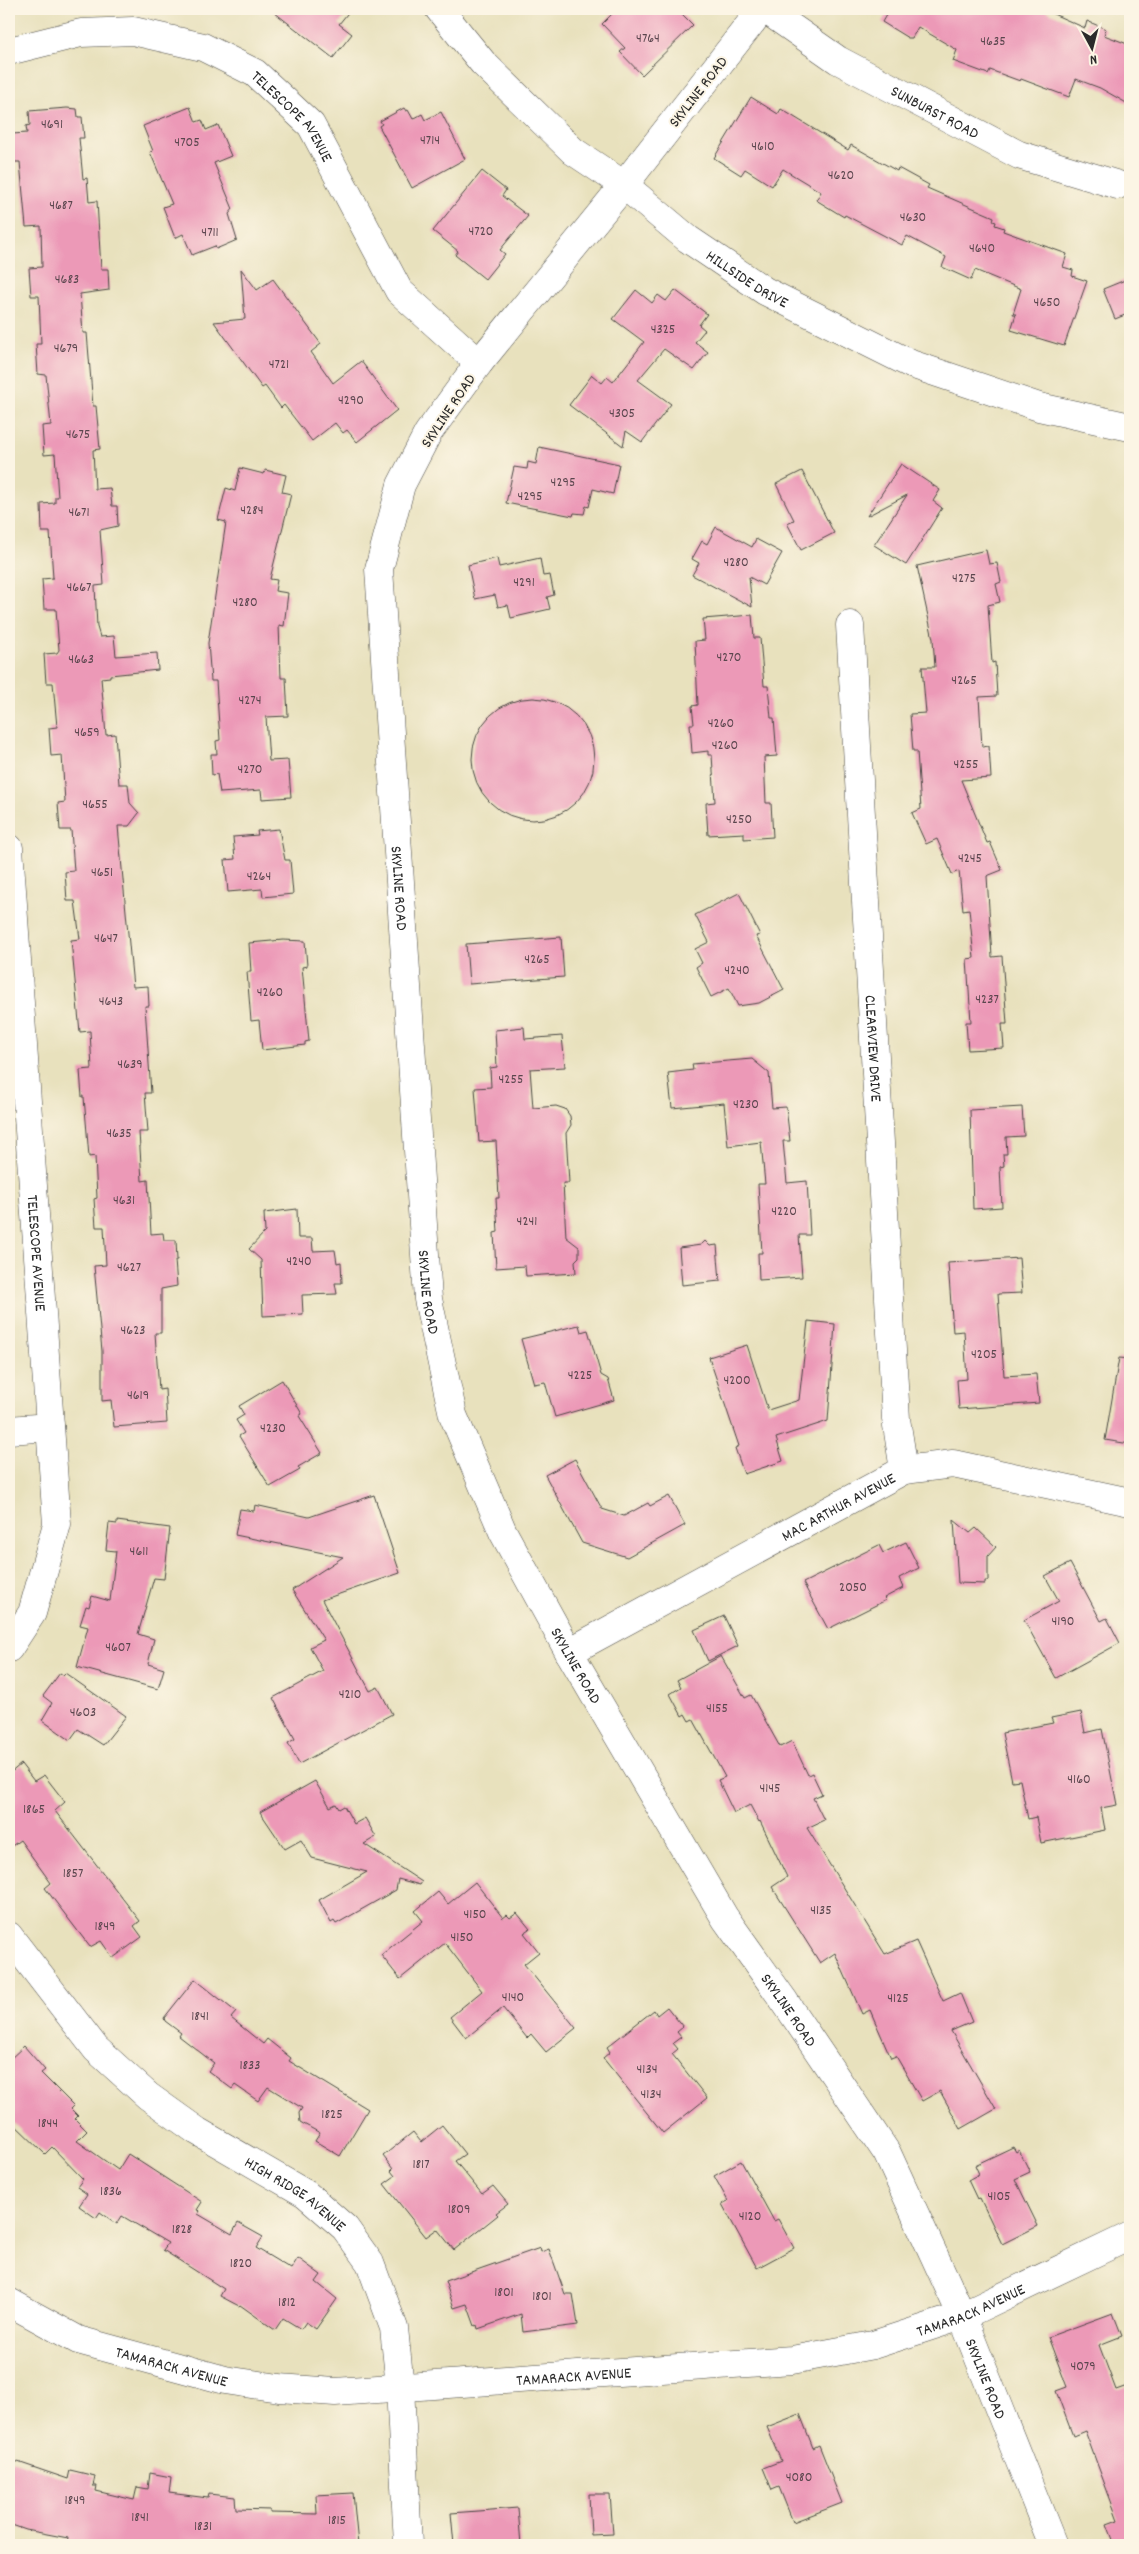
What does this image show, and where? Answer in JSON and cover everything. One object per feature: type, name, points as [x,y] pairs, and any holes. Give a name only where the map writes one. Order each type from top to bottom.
[{"type":"street","name":"HILLSIDE DRIVE","points":[[439,9],[483,63],[573,151],[624,185],[688,239],[765,291],[911,364],[1038,406],[1130,427]]},
{"type":"street","name":"SKYLINE ROAD","points":[[764,9],[479,363],[428,433],[401,485],[379,569],[428,1300],[453,1415],[503,1532],[569,1652],[725,1918],[785,2002],[887,2153],[962,2316],[1053,2545]]},
{"type":"street","name":"SUNBURST ROAD","points":[[764,9],[838,60],[1019,155],[1118,184]]},
{"type":"street","name":"TELESCOPE AVENUE","points":[[9,51],[81,33],[133,31],[203,47],[255,73],[310,125],[399,291],[479,363]]},
{"type":"street","name":"CLEARVIEW DRIVE","points":[[850,624],[896,1419],[904,1470]]},
{"type":"street","name":"TELESCOPE AVENUE","points":[[9,848],[57,1524],[32,1613],[9,1648]]},
{"type":"street","points":[[9,1430],[50,1427]]},
{"type":"street","name":"MAC ARTHUR AVENUE","points":[[569,1652],[904,1470],[953,1464],[1130,1502]]},
{"type":"street","name":"HIGH RIDGE AVENUE","points":[[9,1936],[96,2049],[148,2096],[197,2131],[306,2194],[345,2228],[370,2263],[392,2321],[400,2387],[408,2545]]},
{"type":"street","name":"TAMARACK AVENUE","points":[[9,2302],[78,2340],[225,2380],[279,2388],[335,2392],[792,2360],[873,2345],[962,2316],[1130,2236]]},
{"type":"building","points":[[270,9],[351,9],[339,24],[352,34],[333,58]]},
{"type":"building","points":[[617,9],[677,9],[693,25],[642,75],[620,52],[625,48],[602,24]]},
{"type":"building","points":[[886,9],[1042,9],[1085,28],[1087,21],[1106,29],[1104,35],[1130,45],[1130,105],[1100,88],[1076,79],[1069,97],[1021,79],[1020,81],[990,70],[988,74],[953,61],[957,50],[918,27],[912,38],[908,38],[882,22],[889,10]]},
{"type":"building","points":[[751,97],[778,114],[781,109],[848,150],[851,145],[897,171],[898,168],[929,185],[927,188],[994,217],[995,225],[1004,228],[1003,231],[1067,254],[1063,267],[1073,270],[1072,276],[1087,281],[1064,346],[1011,330],[1016,314],[1013,314],[1021,289],[975,270],[971,280],[942,267],[946,257],[907,236],[902,245],[845,215],[844,217],[816,200],[821,192],[783,169],[772,186],[745,169],[741,175],[714,158]]},
{"type":"building","points":[[190,107],[196,122],[202,120],[206,130],[218,125],[231,156],[214,163],[233,209],[229,214],[237,240],[216,249],[215,246],[192,255],[183,234],[175,238],[163,207],[172,204],[150,152],[153,151],[143,126]]},
{"type":"building","points":[[404,108],[406,111],[408,110],[413,119],[422,114],[425,120],[441,112],[465,159],[412,188],[379,126],[382,124],[380,121]]},
{"type":"building","points":[[77,109],[78,117],[82,117],[84,138],[79,138],[83,179],[87,178],[89,202],[97,201],[101,269],[108,269],[109,290],[80,294],[83,333],[87,333],[93,406],[96,406],[100,449],[93,450],[95,489],[110,488],[112,506],[117,506],[118,526],[100,530],[104,585],[95,586],[97,627],[100,637],[114,636],[116,656],[157,653],[158,670],[110,675],[110,677],[101,678],[106,735],[115,734],[119,784],[128,784],[130,803],[139,813],[129,826],[118,826],[133,987],[148,986],[149,1006],[145,1006],[151,1093],[145,1093],[148,1132],[139,1132],[142,1181],[148,1180],[151,1234],[163,1233],[164,1240],[176,1240],[177,1260],[175,1260],[177,1286],[161,1289],[161,1333],[155,1333],[159,1390],[165,1389],[167,1423],[114,1427],[111,1400],[102,1401],[102,1351],[94,1266],[106,1265],[104,1227],[96,1227],[94,1199],[97,1198],[95,1156],[89,1157],[80,1070],[92,1069],[90,1031],[80,1032],[71,940],[80,939],[75,901],[67,901],[65,872],[74,871],[71,830],[60,830],[58,803],[65,802],[62,755],[51,756],[49,728],[57,727],[53,683],[46,683],[44,654],[57,653],[59,650],[56,609],[44,609],[42,579],[53,578],[50,532],[42,532],[41,504],[55,503],[55,497],[58,497],[55,454],[44,455],[42,426],[51,425],[46,375],[38,374],[36,344],[41,344],[39,296],[31,296],[29,268],[42,267],[41,226],[26,227],[20,162],[14,162],[12,134],[27,133],[26,126],[30,125],[29,111]]},
{"type":"building","points":[[482,171],[506,190],[502,196],[528,216],[500,250],[505,254],[485,279],[455,255],[458,251],[433,231]]},
{"type":"building","points":[[241,269],[257,290],[273,279],[321,344],[311,352],[333,383],[361,361],[397,410],[357,442],[347,430],[343,433],[335,423],[312,441],[284,405],[281,408],[265,386],[262,388],[214,322],[245,319]]},
{"type":"building","points":[[1130,278],[1130,313],[1115,319],[1103,289]]},
{"type":"building","points":[[636,290],[652,303],[658,295],[666,301],[675,290],[707,314],[699,325],[705,330],[695,342],[708,352],[694,370],[664,349],[638,380],[671,404],[642,442],[626,431],[623,446],[569,405],[592,375],[602,383],[607,377],[613,382],[644,342],[613,319]]},
{"type":"building","points":[[539,447],[619,464],[613,494],[593,489],[589,507],[586,506],[584,514],[574,513],[573,516],[506,503],[514,467],[527,469],[528,462],[536,464]]},
{"type":"building","points":[[901,464],[940,490],[933,501],[942,508],[906,565],[874,545],[907,495],[867,516]]},
{"type":"building","points":[[240,468],[264,474],[265,470],[286,475],[282,492],[291,494],[270,579],[277,580],[275,591],[288,593],[284,626],[279,625],[281,678],[286,678],[288,716],[266,717],[269,761],[288,760],[291,797],[262,799],[261,790],[220,793],[217,774],[212,775],[211,754],[217,754],[216,741],[220,740],[216,681],[211,681],[208,643],[226,522],[218,520],[226,488],[235,491]]},
{"type":"building","points":[[802,471],[834,533],[801,550],[787,523],[794,520],[776,484]]},
{"type":"building","points":[[716,527],[752,547],[756,539],[782,553],[764,585],[749,577],[752,607],[692,575],[699,563],[692,559],[702,541],[707,544]]},
{"type":"building","points":[[986,550],[989,564],[997,563],[1001,582],[996,584],[1000,602],[988,605],[992,663],[995,662],[997,696],[979,697],[982,747],[989,746],[991,778],[961,780],[987,843],[990,842],[1002,870],[987,876],[992,957],[1002,956],[1007,1024],[1002,1024],[1004,1048],[968,1050],[966,1022],[971,1022],[967,959],[974,958],[969,909],[963,910],[959,871],[952,874],[937,839],[926,844],[912,813],[921,809],[917,751],[913,751],[910,714],[926,713],[922,667],[935,667],[933,639],[917,566]]},
{"type":"building","points":[[497,558],[499,567],[540,558],[543,576],[550,575],[554,595],[547,597],[550,609],[511,618],[508,605],[498,607],[495,595],[475,599],[468,565]]},
{"type":"building","points":[[752,615],[754,638],[760,638],[764,686],[768,686],[771,718],[774,718],[777,756],[764,757],[766,803],[771,803],[773,837],[744,839],[744,833],[708,835],[706,803],[715,802],[712,755],[708,755],[708,751],[692,753],[690,724],[694,724],[692,706],[698,705],[695,641],[705,640],[703,619]]},
{"type":"building","points":[[533,698],[556,703],[576,716],[589,736],[594,759],[589,782],[576,802],[556,815],[533,820],[510,815],[490,802],[477,782],[472,759],[477,736],[490,716],[510,703]]},
{"type":"building","points":[[279,829],[285,860],[290,860],[293,894],[263,897],[262,889],[228,892],[225,860],[235,859],[233,837],[258,835],[257,831]]},
{"type":"building","points":[[739,893],[760,935],[756,936],[784,990],[759,1003],[738,1006],[729,988],[711,997],[696,967],[702,963],[695,949],[709,942],[695,915]]},
{"type":"building","points":[[561,937],[564,977],[469,984],[466,944]]},
{"type":"building","points":[[283,940],[305,941],[307,966],[302,967],[309,1041],[305,1042],[305,1045],[262,1050],[259,1020],[251,1021],[247,972],[251,972],[249,943]]},
{"type":"building","points":[[524,1027],[525,1039],[562,1036],[565,1067],[530,1069],[533,1108],[556,1106],[565,1109],[570,1116],[571,1125],[566,1133],[569,1183],[563,1183],[566,1237],[579,1247],[579,1257],[575,1261],[576,1273],[526,1276],[525,1266],[496,1268],[494,1233],[498,1232],[496,1198],[499,1198],[496,1141],[479,1142],[475,1088],[491,1087],[490,1068],[497,1067],[495,1030]]},
{"type":"building","points":[[752,1059],[769,1073],[772,1108],[786,1107],[790,1141],[783,1141],[787,1183],[807,1181],[810,1235],[799,1235],[802,1277],[759,1280],[758,1253],[762,1253],[758,1184],[765,1184],[761,1142],[728,1146],[724,1103],[672,1108],[668,1073],[693,1070],[692,1064]]},
{"type":"building","points":[[1022,1107],[1024,1136],[1006,1137],[1007,1154],[1003,1154],[1004,1166],[1000,1167],[1002,1207],[973,1209],[970,1110]]},
{"type":"building","points":[[297,1209],[298,1238],[312,1238],[313,1251],[335,1250],[337,1263],[341,1262],[342,1283],[335,1283],[337,1294],[302,1295],[303,1314],[263,1316],[261,1260],[249,1249],[265,1232],[264,1213]]},
{"type":"building","points":[[705,1241],[710,1246],[717,1245],[720,1281],[682,1285],[679,1248],[701,1245]]},
{"type":"building","points":[[1019,1258],[1022,1293],[998,1294],[1004,1376],[1036,1374],[1039,1403],[959,1409],[957,1380],[967,1379],[964,1331],[953,1332],[948,1263]]},
{"type":"building","points":[[808,1321],[835,1324],[828,1421],[776,1438],[783,1461],[744,1474],[735,1448],[739,1446],[709,1357],[747,1345],[768,1410],[799,1400]]},
{"type":"building","points":[[579,1325],[581,1332],[588,1330],[601,1375],[608,1379],[614,1400],[555,1417],[545,1382],[534,1384],[521,1339]]},
{"type":"building","points":[[1119,1358],[1130,1359],[1130,1444],[1105,1440]]},
{"type":"building","points":[[282,1380],[302,1414],[299,1416],[322,1453],[298,1467],[300,1470],[270,1487],[239,1436],[244,1433],[236,1420],[244,1415],[239,1406]]},
{"type":"building","points":[[575,1459],[602,1509],[624,1516],[648,1503],[650,1506],[669,1496],[685,1525],[627,1557],[582,1543],[545,1475]]},
{"type":"building","points":[[374,1495],[400,1573],[322,1600],[370,1691],[378,1687],[392,1714],[299,1764],[288,1743],[295,1739],[273,1698],[323,1671],[310,1647],[324,1640],[292,1590],[343,1557],[235,1535],[240,1509],[254,1511],[255,1505],[309,1517]]},
{"type":"building","points":[[954,1520],[970,1533],[976,1528],[996,1547],[988,1556],[988,1581],[985,1581],[985,1584],[958,1583]]},
{"type":"building","points":[[117,1521],[170,1528],[164,1579],[154,1578],[138,1634],[154,1639],[148,1664],[164,1669],[158,1689],[77,1667],[88,1627],[80,1625],[86,1606],[89,1607],[92,1596],[110,1601],[116,1551],[106,1550],[109,1523],[117,1524]]},
{"type":"building","points":[[906,1542],[919,1568],[899,1578],[903,1588],[884,1598],[886,1600],[828,1629],[803,1583],[879,1545],[883,1553]]},
{"type":"building","points":[[1070,1563],[1101,1621],[1107,1618],[1120,1643],[1056,1678],[1024,1620],[1059,1601],[1045,1576]]},
{"type":"building","points":[[724,1616],[738,1646],[708,1661],[694,1630]]},
{"type":"building","points":[[721,1656],[745,1698],[751,1695],[780,1747],[792,1741],[808,1775],[812,1773],[822,1794],[813,1798],[824,1820],[807,1828],[885,1954],[916,1941],[943,2001],[960,1993],[972,2022],[951,2031],[996,2109],[961,2129],[940,2091],[922,2101],[896,2056],[891,2058],[870,2010],[862,2014],[835,1953],[820,1963],[772,1887],[787,1877],[760,1821],[750,1805],[734,1813],[718,1780],[725,1777],[693,1719],[689,1721],[685,1714],[682,1716],[670,1694],[681,1687],[677,1680]]},
{"type":"building","points":[[60,1673],[63,1675],[65,1673],[126,1716],[103,1745],[78,1729],[70,1740],[42,1720],[52,1703],[43,1696]]},
{"type":"building","points":[[1081,1712],[1085,1733],[1102,1729],[1117,1805],[1101,1808],[1105,1830],[1041,1843],[1036,1817],[1028,1819],[1020,1780],[1012,1781],[1002,1733],[1053,1723],[1051,1718]]},
{"type":"building","points":[[21,1764],[34,1781],[44,1775],[65,1802],[55,1811],[140,1921],[134,1926],[142,1937],[113,1958],[101,1941],[90,1947],[45,1888],[51,1883],[20,1840],[9,1848],[9,1774]]},
{"type":"building","points":[[315,1781],[330,1807],[336,1804],[339,1809],[344,1806],[354,1824],[365,1818],[376,1837],[364,1844],[422,1882],[420,1885],[398,1879],[396,1890],[336,1924],[334,1921],[331,1923],[319,1900],[367,1872],[312,1858],[301,1840],[285,1849],[260,1812]]},
{"type":"building","points":[[475,1882],[503,1918],[507,1915],[510,1918],[517,1913],[530,1929],[524,1933],[539,1952],[524,1964],[576,2028],[546,2052],[531,2034],[527,2038],[503,2008],[466,2038],[450,2017],[482,1991],[445,1943],[400,1979],[381,1955],[423,1921],[415,1911],[438,1892],[448,1904]]},
{"type":"building","points":[[195,1979],[236,2012],[231,2018],[263,2044],[267,2039],[291,2058],[289,2061],[368,2109],[340,2156],[315,2141],[320,2133],[300,2122],[299,2113],[302,2108],[268,2087],[258,2101],[235,2085],[232,2089],[208,2071],[214,2063],[179,2036],[181,2033],[165,2021],[164,2018]]},
{"type":"building","points":[[667,2007],[683,2027],[677,2032],[681,2037],[673,2043],[678,2049],[672,2054],[707,2098],[663,2133],[603,2058],[610,2052],[607,2047],[654,2010],[657,2015]]},
{"type":"building","points":[[24,2046],[45,2070],[41,2073],[74,2106],[71,2109],[78,2116],[75,2119],[87,2131],[77,2141],[118,2170],[128,2154],[202,2202],[197,2210],[200,2211],[198,2214],[232,2234],[238,2223],[263,2237],[256,2248],[291,2269],[298,2258],[321,2275],[316,2282],[337,2299],[316,2329],[306,2322],[301,2329],[283,2318],[275,2330],[240,2305],[220,2296],[224,2289],[163,2250],[168,2243],[122,2216],[117,2224],[100,2212],[96,2218],[79,2206],[87,2194],[77,2187],[83,2179],[52,2147],[45,2154],[9,2119],[9,2060]]},
{"type":"building","points":[[442,2125],[465,2154],[455,2161],[482,2194],[493,2186],[508,2204],[496,2213],[498,2215],[454,2250],[437,2229],[426,2237],[384,2184],[395,2176],[391,2171],[393,2169],[383,2156],[413,2132],[421,2142]]},
{"type":"building","points":[[1013,2147],[1016,2152],[1019,2150],[1030,2172],[1015,2179],[1038,2226],[1002,2244],[980,2198],[977,2199],[968,2180],[979,2174],[975,2165]]},
{"type":"building","points":[[741,2161],[774,2221],[778,2219],[794,2248],[757,2268],[722,2204],[728,2201],[714,2176]]},
{"type":"building","points":[[540,2248],[541,2252],[549,2249],[565,2294],[573,2294],[578,2325],[523,2332],[521,2314],[478,2329],[477,2325],[475,2326],[467,2304],[454,2308],[445,2281]]},
{"type":"building","points":[[1113,2313],[1122,2336],[1099,2345],[1116,2390],[1130,2385],[1130,2545],[1115,2545],[1107,2524],[1118,2520],[1085,2431],[1073,2436],[1056,2391],[1067,2387],[1048,2337]]},
{"type":"building","points":[[800,2414],[813,2448],[819,2445],[842,2503],[793,2522],[779,2487],[772,2490],[763,2468],[781,2461],[767,2427]]},
{"type":"building","points":[[9,2459],[68,2479],[70,2470],[95,2476],[93,2486],[97,2486],[96,2491],[134,2500],[137,2487],[148,2489],[150,2473],[171,2477],[169,2493],[208,2498],[209,2494],[235,2497],[236,2509],[270,2510],[270,2513],[317,2514],[316,2495],[353,2493],[358,2545],[67,2545],[68,2538],[26,2530],[9,2524]]},
{"type":"building","points":[[589,2494],[610,2494],[613,2534],[591,2535]]},
{"type":"building","points":[[518,2508],[521,2545],[454,2545],[451,2513]]}]
